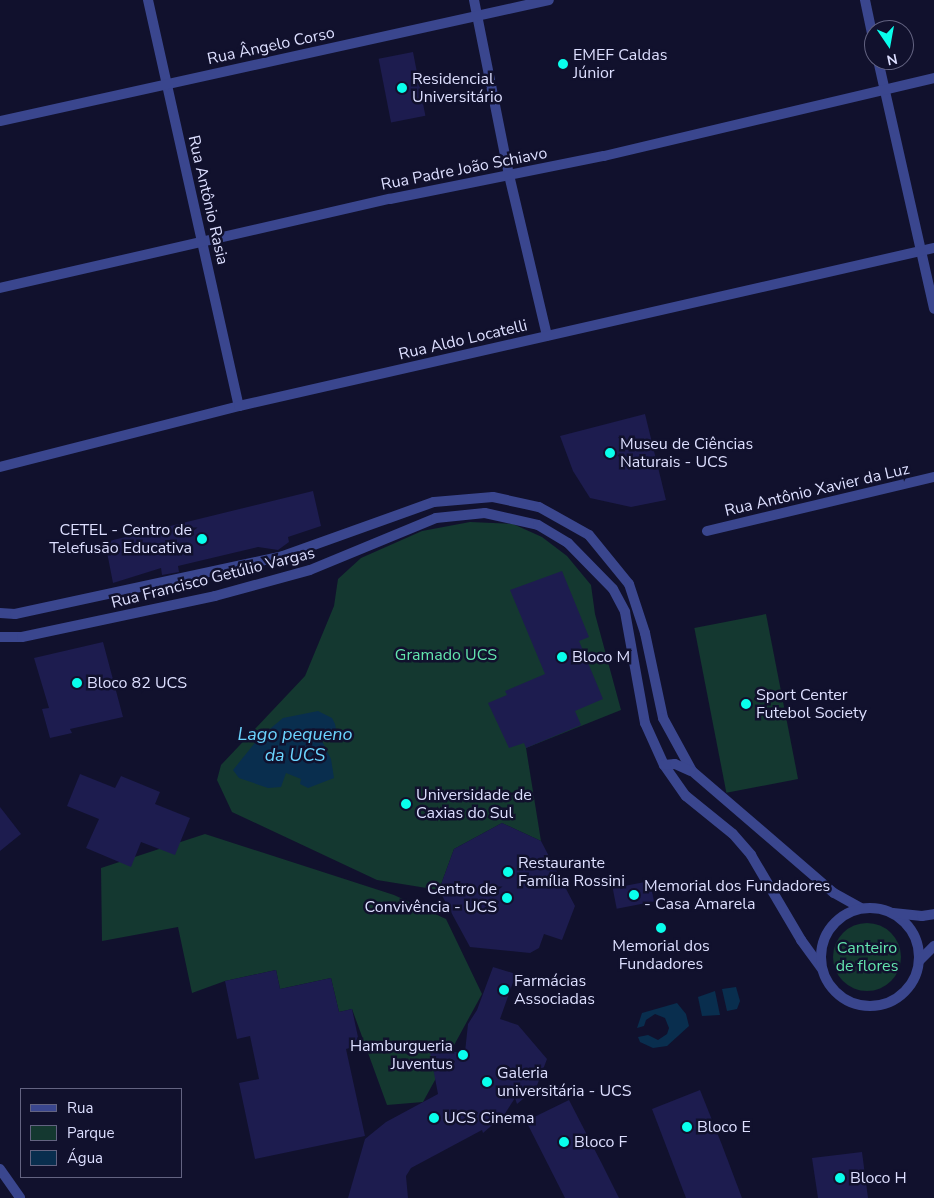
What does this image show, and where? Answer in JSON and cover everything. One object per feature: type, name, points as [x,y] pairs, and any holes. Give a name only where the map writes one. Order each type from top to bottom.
[{"type":"street","name":"Rua Antônio Rasia","points":[[148,0],[239,406]]},
{"type":"street","points":[[474,0],[509,175],[547,336]]},
{"type":"street","name":"Rua Ângelo Corso","points":[[0,122],[549,0]]},
{"type":"street","points":[[865,0],[869,20]]},
{"type":"street","points":[[880,70],[934,309]]},
{"type":"street","name":"Rua Padre João Schiavo","points":[[0,288],[202,240],[604,156],[934,78]]},
{"type":"street","name":"Rua Aldo Locatelli","points":[[0,466],[239,406],[934,248]]},
{"type":"street","name":"Rua Antônio Xavier da Luz","points":[[707,532],[934,477]]},
{"type":"street","name":"Rua Francisco Getúlio Vargas","points":[[0,613],[15,614],[283,556],[434,502],[493,497],[540,507],[590,535],[629,584],[645,633],[663,718],[692,771],[834,894],[861,908]]},
{"type":"street","name":"Rua Francisco Getúlio Vargas","points":[[0,637],[22,637],[215,596],[326,565],[436,518],[485,513],[538,525],[568,543],[613,589],[625,612],[645,723],[664,765],[686,796],[733,834],[751,855],[801,940],[822,969]]},
{"type":"street","points":[[664,765],[675,764],[692,771]]},
{"type":"street","points":[[892,912],[913,932],[920,960],[916,976],[907,991],[893,1001],[877,1006],[849,1002],[837,994],[822,969],[821,955],[826,934],[841,917],[861,908],[877,908],[922,916],[934,914]]},
{"type":"street","points":[[920,960],[934,946]]},
{"type":"street","points":[[0,1169],[20,1198]]},
{"type":"green space","name":"Gramado UCS","points":[[470,522],[513,524],[542,537],[567,556],[591,585],[595,614],[621,710],[526,748],[541,841],[502,823],[454,849],[439,890],[377,880],[232,812],[217,780],[221,765],[305,676],[334,606],[338,579],[361,558],[422,531]]},
{"type":"green space","name":"Sport Center Futebol Society","points":[[766,614],[798,779],[726,793],[694,628]]},
{"type":"green space","points":[[205,834],[394,895],[446,919],[482,994],[423,1102],[387,1105],[352,1009],[339,1012],[331,978],[280,989],[276,970],[225,981],[192,993],[178,927],[102,941],[101,868]]},
{"type":"green space","name":"Canteiro de flores","points":[[874,923],[886,929],[895,938],[901,950],[899,970],[891,981],[874,991],[860,991],[843,981],[835,970],[833,950],[843,933],[854,925]]},
{"type":"water","name":"Lago pequeno da UCS","points":[[318,711],[332,718],[335,724],[336,729],[322,741],[331,759],[334,778],[308,788],[300,784],[301,779],[286,773],[281,787],[268,788],[239,778],[233,770],[258,739],[283,718]]},
{"type":"water","points":[[736,987],[740,1001],[737,1009],[727,1011],[722,989]]},
{"type":"water","points":[[715,991],[720,1015],[702,1016],[698,997]]},
{"type":"water","points":[[677,1003],[686,1014],[689,1026],[667,1046],[653,1048],[640,1042],[638,1037],[648,1035],[658,1040],[667,1034],[669,1028],[665,1018],[655,1014],[646,1020],[644,1026],[637,1028],[642,1013]]},
{"type":"building","name":"Residencial Universitário","points":[[413,52],[425,116],[391,122],[379,59]]},
{"type":"building","name":"Museu de Ciências Naturais - UCS","points":[[645,414],[666,500],[631,507],[590,498],[573,471],[560,436]]},
{"type":"building","name":"CETEL - Centro de Telefusão Educativa","points":[[313,491],[321,526],[288,537],[289,542],[278,550],[258,547],[178,566],[179,572],[162,575],[161,568],[113,583],[105,542]]},
{"type":"building","name":"Bloco M","points":[[562,571],[589,637],[579,641],[603,699],[575,711],[581,725],[526,748],[524,743],[509,748],[488,703],[507,695],[505,691],[545,674],[510,590]]},
{"type":"building","name":"Bloco 82 UCS","points":[[103,642],[123,717],[70,729],[72,733],[50,738],[42,709],[49,708],[34,658]]},
{"type":"building","points":[[80,774],[115,788],[121,776],[160,792],[155,804],[190,818],[175,855],[141,842],[131,867],[86,848],[99,819],[67,806]]},
{"type":"building","points":[[0,807],[21,834],[0,851]]},
{"type":"building","name":"Centro de Convivência - UCS","points":[[502,823],[541,841],[575,906],[562,940],[544,934],[539,948],[530,953],[470,947],[439,890],[454,849]]},
{"type":"building","name":"Memorial dos Fundadores - Casa Amarela","points":[[650,881],[654,902],[617,909],[613,888]]},
{"type":"building","name":"Galeria universitária - UCS","points":[[493,967],[516,974],[500,1019],[518,1025],[547,1059],[536,1088],[517,1104],[515,1098],[504,1115],[483,1133],[482,1130],[411,1168],[406,1176],[408,1198],[348,1198],[365,1139],[386,1122],[438,1094],[430,1052],[465,1052],[468,1024],[477,1010]]},
{"type":"building","points":[[276,970],[280,989],[331,978],[339,1012],[352,1009],[358,1037],[353,1047],[346,1049],[365,1136],[255,1159],[239,1083],[259,1079],[250,1036],[237,1039],[225,981]]},
{"type":"building","name":"Bloco E","points":[[700,1090],[742,1198],[686,1198],[652,1109]]},
{"type":"building","name":"Bloco F","points":[[569,1100],[619,1198],[565,1198],[526,1121]]},
{"type":"building","name":"Bloco H","points":[[862,1152],[868,1198],[818,1198],[812,1158]]},
{"type":"place","name":"EMEF Caldas Júnior","points":[[563,64]]},
{"type":"place","name":"Residencial Universitário","points":[[402,88]]},
{"type":"place","name":"Museu de Ciências Naturais - UCS","points":[[610,453]]},
{"type":"place","name":"CETEL - Centro de Telefusão Educativa","points":[[202,539]]},
{"type":"place","name":"Bloco M","points":[[562,657]]},
{"type":"place","name":"Bloco 82 UCS","points":[[77,683]]},
{"type":"place","name":"Sport Center Futebol Society","points":[[746,704]]},
{"type":"place","name":"Universidade de Caxias do Sul","points":[[406,804]]},
{"type":"place","name":"Restaurante Família Rossini","points":[[508,872]]},
{"type":"place","name":"Memorial dos Fundadores - Casa Amarela","points":[[634,895]]},
{"type":"place","name":"Centro de Convivência - UCS","points":[[507,898]]},
{"type":"place","name":"Memorial dos Fundadores","points":[[661,928]]},
{"type":"place","name":"Farmácias Associadas","points":[[504,990]]},
{"type":"place","name":"Hamburgueria Juventus","points":[[463,1055]]},
{"type":"place","name":"Galeria universitária - UCS","points":[[487,1082]]},
{"type":"place","name":"UCS Cinema","points":[[434,1118]]},
{"type":"place","name":"Bloco E","points":[[687,1127]]},
{"type":"place","name":"Bloco F","points":[[564,1142]]},
{"type":"place","name":"Bloco H","points":[[840,1178]]}]
